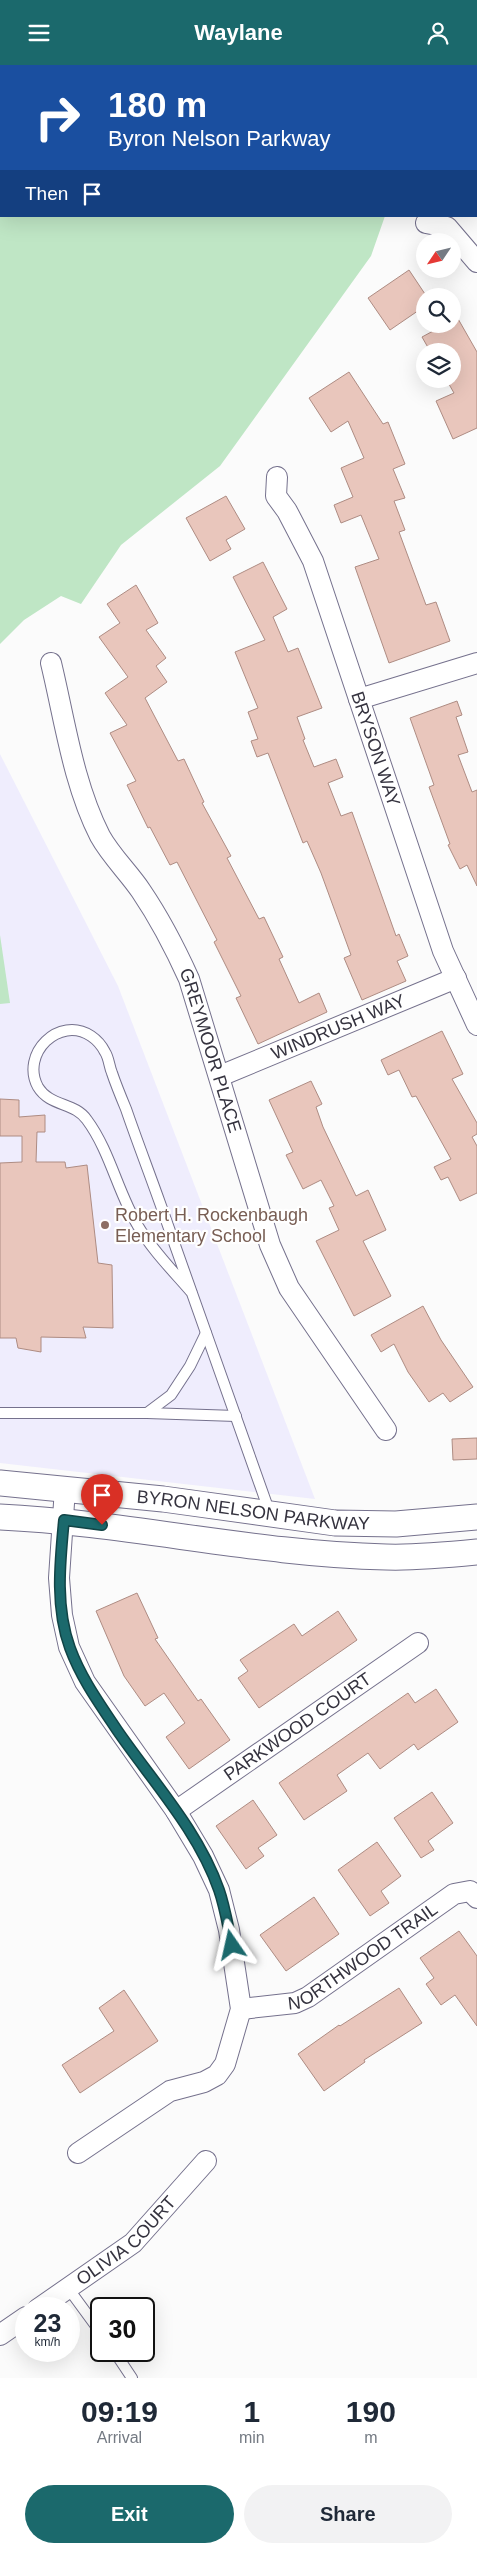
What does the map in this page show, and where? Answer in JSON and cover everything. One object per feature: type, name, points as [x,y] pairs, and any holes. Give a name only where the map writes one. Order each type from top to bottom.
[{"type":"street","points":[[426,223],[447,227],[477,263]]},
{"type":"street","name":"BRYSON WAY","points":[[277,477],[276,496],[287,511],[313,561],[443,951],[477,1025]]},
{"type":"street","name":"GREYMOOR PLACE","points":[[51,663],[73,759],[91,816],[102,839],[141,891],[171,939],[189,979],[270,1245],[289,1288],[386,1431]]},
{"type":"street","points":[[359,699],[477,663]]},
{"type":"street","name":"WINDRUSH WAY","points":[[220,1076],[456,978]]},
{"type":"street","name":"BYRON NELSON PARKWAY","points":[[0,1483],[163,1499],[266,1515],[335,1523],[396,1524],[477,1517]]},
{"type":"street","points":[[65,1488],[59,1578],[62,1615],[69,1647],[85,1682],[176,1811],[203,1856],[219,1890],[229,1930],[241,2009],[225,2064],[217,2075],[204,2082],[170,2091],[78,2153]]},
{"type":"street","name":"BYRON NELSON PARKWAY","points":[[0,1517],[64,1520],[293,1552],[388,1557],[477,1551]]},
{"type":"street","name":"PARKWOOD COURT","points":[[176,1811],[418,1643]]},
{"type":"street","name":"NORTHWOOD TRAIL","points":[[241,2009],[295,2003],[308,1997],[454,1894],[470,1891],[477,1898]]},
{"type":"street","name":"OLIVIA COURT","points":[[55,2297],[133,2243],[206,2161]]},
{"type":"street","points":[[0,2335],[15,2325]]},
{"type":"lane","points":[[192,1293],[138,1226],[88,1121],[70,1106],[58,1103],[47,1097],[38,1087],[34,1075],[34,1062],[38,1050],[45,1040],[55,1033],[67,1030],[79,1031],[90,1035],[100,1043],[106,1053],[111,1071],[192,1293],[266,1502],[266,1515]]},
{"type":"lane","points":[[147,1413],[170,1395],[190,1367],[206,1333]]},
{"type":"lane","points":[[0,1413],[147,1413],[236,1416]]},
{"type":"lane","points":[[68,2288],[90,2318]]},
{"type":"lane","points":[[121,2362],[132,2378]]},
{"type":"shaded area","name":"Robert H. Rockenbaugh Elementary School","points":[[0,754],[118,986],[315,1499],[0,1463]]},
{"type":"green space","points":[[0,217],[385,217],[371,256],[220,466],[121,545],[81,604],[61,596],[24,620],[0,644]]},
{"type":"green space","points":[[0,935],[10,1003],[0,1004]]},
{"type":"building","points":[[409,270],[421,288],[416,288],[416,312],[390,330],[368,298]]},
{"type":"building","points":[[461,324],[477,352],[477,428],[453,439],[436,401],[454,393],[451,388],[461,388],[461,343],[425,343],[422,337],[429,333],[461,333]]},
{"type":"building","points":[[349,372],[383,424],[388,422],[405,464],[393,469],[405,498],[394,501],[405,530],[399,532],[426,605],[436,602],[450,641],[389,663],[355,567],[379,559],[361,515],[341,523],[334,505],[353,497],[341,468],[364,458],[348,421],[331,432],[309,398]]},
{"type":"building","points":[[226,496],[245,529],[226,540],[231,549],[210,561],[186,518]]},
{"type":"building","points":[[263,562],[287,609],[273,617],[288,652],[298,648],[322,708],[297,717],[305,739],[303,740],[314,767],[336,759],[343,777],[328,783],[341,816],[352,812],[396,936],[399,934],[408,956],[397,961],[406,981],[362,1000],[344,958],[351,955],[321,873],[307,841],[303,843],[268,753],[257,757],[251,741],[258,739],[248,712],[258,708],[235,652],[265,640],[233,577]]},
{"type":"building","points":[[136,585],[158,623],[146,630],[166,658],[156,666],[167,682],[145,698],[178,761],[184,759],[204,802],[202,803],[231,856],[227,858],[259,919],[264,917],[283,957],[279,959],[299,1003],[319,993],[327,1012],[258,1044],[236,998],[241,996],[214,942],[217,940],[177,862],[170,865],[150,827],[148,828],[127,785],[136,781],[110,733],[127,725],[105,693],[128,677],[99,637],[120,623],[107,604]]},
{"type":"building","points":[[457,701],[462,715],[456,717],[468,752],[458,755],[472,792],[477,790],[477,886],[467,865],[460,869],[448,845],[450,844],[429,787],[434,785],[410,718]]},
{"type":"building","points":[[442,1031],[463,1074],[452,1079],[477,1123],[477,1134],[472,1137],[477,1146],[477,1193],[460,1201],[448,1177],[441,1180],[434,1167],[451,1159],[416,1096],[412,1097],[399,1070],[388,1075],[381,1060]]},
{"type":"building","points":[[311,1081],[322,1104],[316,1107],[323,1127],[356,1196],[368,1190],[386,1230],[363,1241],[391,1296],[354,1316],[316,1241],[339,1230],[329,1208],[334,1206],[321,1180],[303,1189],[286,1155],[293,1152],[269,1100]]},
{"type":"building","points":[[0,1099],[19,1100],[19,1117],[45,1115],[45,1132],[37,1132],[36,1162],[65,1162],[66,1168],[87,1165],[98,1263],[112,1265],[113,1328],[83,1327],[86,1338],[41,1337],[41,1352],[18,1348],[16,1338],[0,1338],[0,1163],[22,1162],[22,1136],[0,1136]]},
{"type":"building","points":[[423,1306],[441,1340],[473,1387],[450,1402],[443,1393],[429,1402],[408,1372],[394,1344],[381,1352],[371,1335]]},
{"type":"building","points":[[477,1438],[477,1459],[453,1460],[452,1439]]},
{"type":"building","points":[[137,1593],[158,1638],[155,1639],[198,1701],[201,1699],[230,1740],[189,1769],[166,1737],[185,1723],[164,1693],[145,1706],[124,1676],[96,1611]]},
{"type":"building","points":[[338,1611],[357,1640],[259,1708],[238,1678],[248,1671],[240,1660],[294,1624],[302,1636]]},
{"type":"building","points":[[436,1689],[458,1722],[418,1750],[414,1744],[380,1769],[368,1753],[337,1775],[347,1791],[304,1820],[279,1783],[408,1693],[415,1703]]},
{"type":"building","points":[[432,1792],[453,1823],[428,1841],[434,1850],[421,1858],[394,1818]]},
{"type":"building","points":[[253,1800],[277,1835],[258,1848],[264,1856],[246,1869],[216,1826]]},
{"type":"building","points":[[377,1842],[401,1876],[381,1891],[389,1903],[370,1916],[338,1870]]},
{"type":"building","points":[[314,1897],[339,1934],[286,1971],[260,1935]]},
{"type":"building","points":[[459,1931],[477,1956],[477,2026],[455,1995],[441,2005],[426,1984],[434,1978],[420,1958]]},
{"type":"building","points":[[399,1988],[422,2023],[364,2060],[365,2062],[324,2091],[298,2054],[339,2025]]},
{"type":"building","points":[[124,1990],[158,2041],[80,2093],[62,2065],[114,2031],[99,2008]]},
{"type":"place","name":"Robert H. Rockenbaugh Elementary School","points":[[105,1225]]},
{"type":"route","points":[[102,1525],[64,1520],[59,1578],[62,1615],[69,1647],[85,1682],[131,1750],[176,1811],[203,1856],[219,1890],[232,1945]]}]
